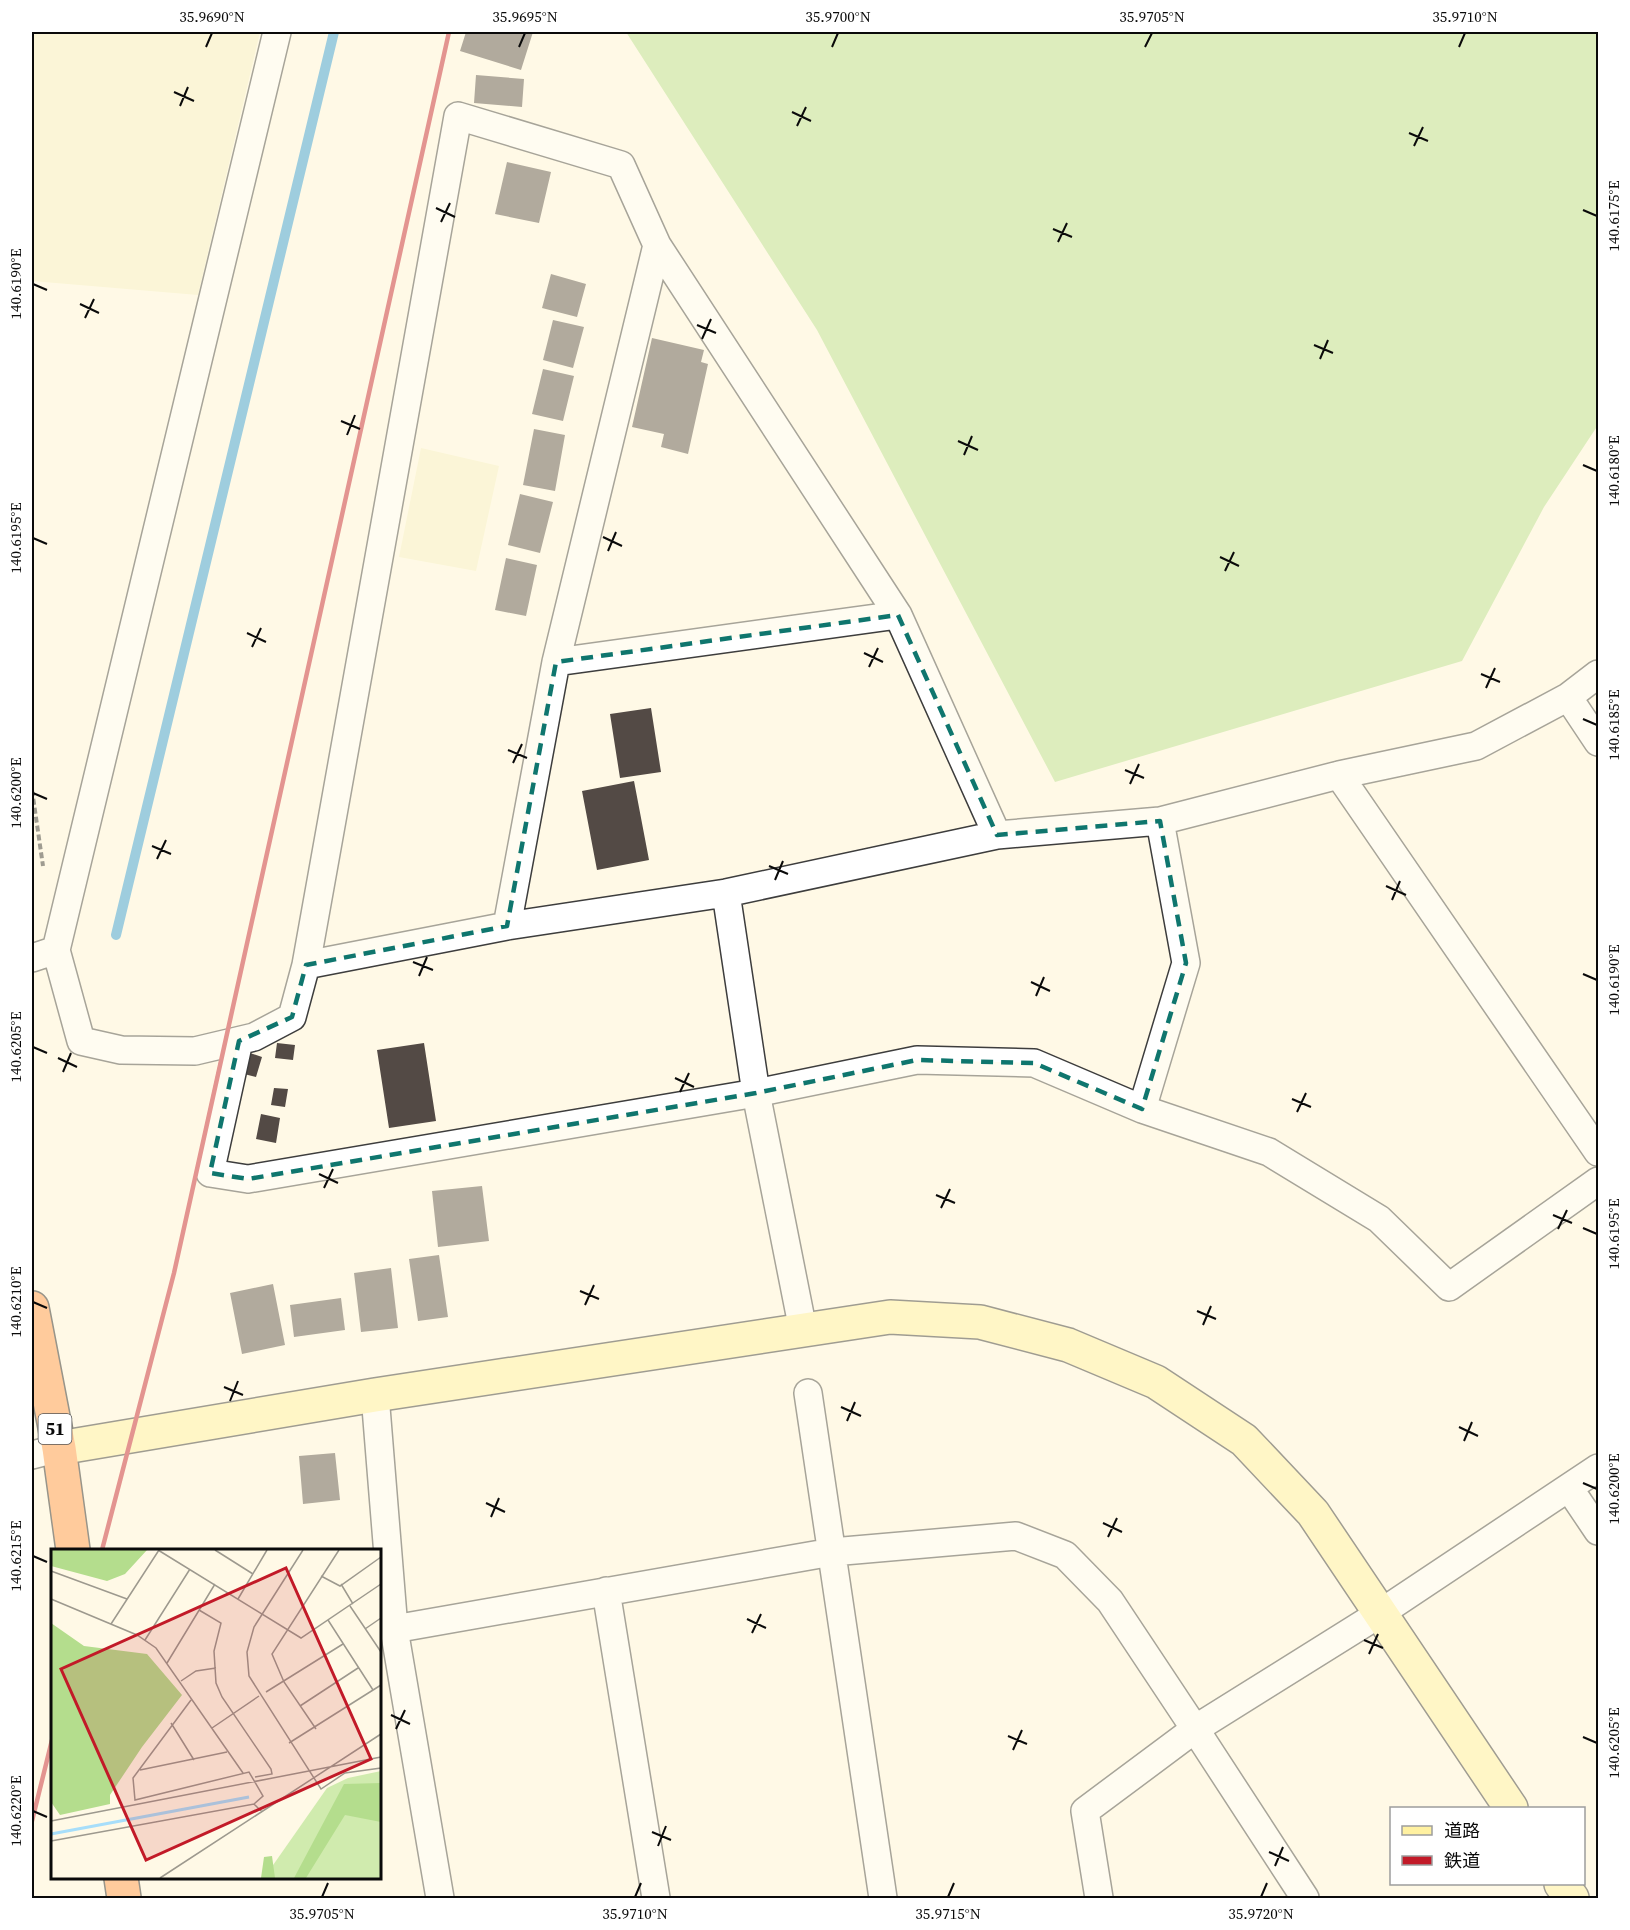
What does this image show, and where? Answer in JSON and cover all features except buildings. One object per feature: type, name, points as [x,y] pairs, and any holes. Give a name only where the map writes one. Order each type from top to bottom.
[{"type":"highway","name":"51","points":[[32,1308],[45,1452],[72,1549]]},
{"type":"highway","points":[[121,1879],[124,1899]]},
{"type":"street","points":[[277,32],[44,954],[81,1041],[121,1050],[195,1050],[254,1037],[292,1017],[306,965],[458,116],[621,165],[657,244],[898,615],[997,835]]},
{"type":"street","points":[[507,926],[556,662],[657,244]]},
{"type":"street","points":[[556,662],[898,615]]},
{"type":"street","points":[[306,965],[507,926],[726,893],[997,835],[1160,820],[1339,775],[1476,746],[1568,697],[1599,674]]},
{"type":"street","points":[[1568,697],[1599,742]]},
{"type":"street","points":[[1339,775],[1599,1152]]},
{"type":"street","points":[[1142,1109],[1186,963],[1160,820]]},
{"type":"street","points":[[726,893],[756,1093],[802,1330]]},
{"type":"street","points":[[239,1041],[210,1173],[248,1179],[756,1093],[917,1060],[1034,1063],[1142,1109],[1269,1152],[1379,1219],[1449,1287],[1599,1181]]},
{"type":"street","points":[[45,1452],[375,1395],[890,1317],[980,1322],[1068,1345],[1156,1382],[1244,1440],[1313,1513],[1510,1807]]},
{"type":"street","points":[[808,1393],[883,1899]]},
{"type":"street","points":[[375,1395],[394,1629],[440,1899]]},
{"type":"street","points":[[1100,1899],[1086,1811],[1196,1729],[1379,1614],[1599,1468]]},
{"type":"street","points":[[1569,1488],[1599,1531]]},
{"type":"street","points":[[394,1629],[832,1552],[1016,1536],[1065,1555],[1110,1601],[1196,1729],[1305,1899]]},
{"type":"street","points":[[606,1591],[656,1899]]},
{"type":"street","points":[[1562,1885],[1572,1899]]},
{"type":"highlighted area","points":[[898,615],[997,835],[1160,821],[1186,963],[1142,1109],[1034,1063],[917,1060],[756,1093],[248,1179],[210,1173],[239,1041],[292,1017],[306,965],[507,926],[556,662]]},
{"type":"shaded area","points":[[32,32],[260,32],[198,295],[32,281]]},
{"type":"shaded area","points":[[421,448],[499,466],[476,571],[399,557]]},
{"type":"green space","points":[[626,32],[1598,32],[1598,425],[1544,507],[1462,661],[1055,782],[817,330]]},
{"type":"waterway","points":[[116,935],[334,32]]},
{"type":"railway","points":[[102,1549],[174,1273],[449,32]]},
{"type":"railway","points":[[32,1821],[51,1744]]}]
